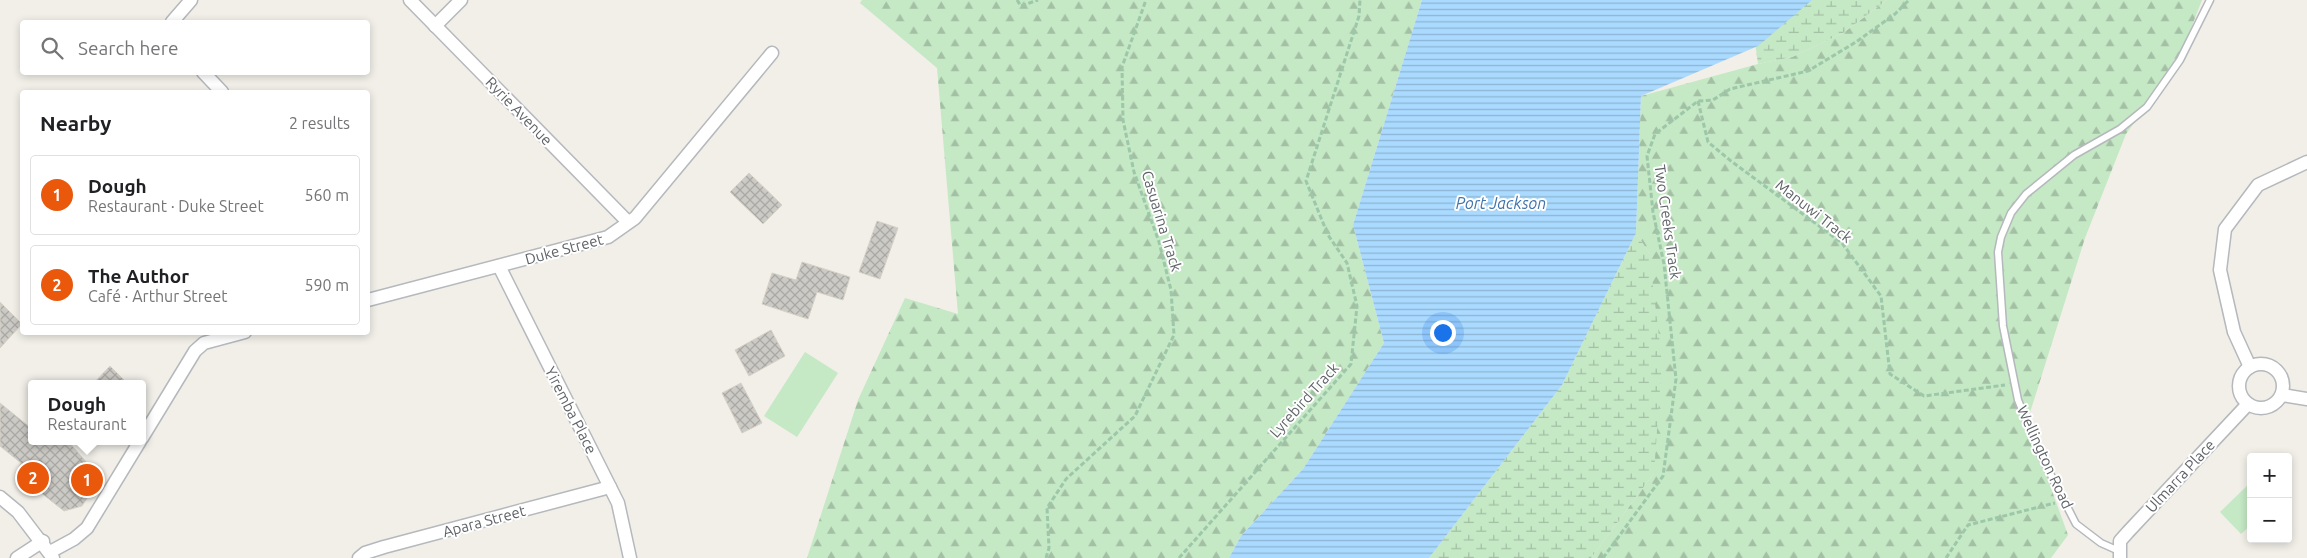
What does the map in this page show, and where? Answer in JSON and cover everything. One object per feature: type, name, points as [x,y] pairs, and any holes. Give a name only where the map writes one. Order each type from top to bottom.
[{"type":"street","points":[[174,20],[191,0]]},
{"type":"street","name":"Ryrie Avenue","points":[[410,0],[628,222]]},
{"type":"street","points":[[435,26],[461,0]]},
{"type":"street","name":"Duke Street","points":[[370,299],[608,237],[635,218],[772,53]]},
{"type":"street","points":[[206,75],[220,90]]},
{"type":"street","points":[[2250,367],[2234,332],[2220,270],[2225,229],[2258,185],[2307,162]]},
{"type":"street","name":"Yiremba Place","points":[[499,266],[610,487],[623,520],[630,558]]},
{"type":"street","points":[[146,431],[195,351],[204,343],[234,335]]},
{"type":"street","points":[[2265,364],[2278,371],[2283,385],[2282,395],[2274,404],[2260,408],[2248,404],[2242,397],[2239,383],[2245,370],[2250,367],[2265,364]]},
{"type":"street","points":[[2282,395],[2307,399]]},
{"type":"street","name":"Ulmarra Place","points":[[2120,555],[2120,541],[2248,404]]},
{"type":"street","points":[[0,497],[18,512],[43,541],[52,555],[87,528],[138,445]]},
{"type":"street","name":"Apara Street","points":[[360,558],[366,553],[384,547],[610,487]]},
{"type":"street","points":[[18,558],[43,541]]},
{"type":"lane","name":"Wellington Road","points":[[2120,555],[2076,524],[2039,452],[2018,400],[2003,326],[1998,252],[2001,237],[2011,214],[2026,194],[2074,155],[2120,128],[2148,108],[2180,60],[2210,0]]},
{"type":"path","points":[[1017,0],[1022,6],[1038,0]]},
{"type":"path","name":"Casuarina Track","points":[[1046,558],[1049,548],[1047,508],[1066,479],[1135,416],[1174,335],[1171,290],[1159,242],[1134,172],[1123,120],[1122,67],[1146,0]]},
{"type":"path","name":"Lyrebird Track","points":[[1179,558],[1351,364],[1357,306],[1347,263],[1328,235],[1306,181],[1359,16],[1360,0]]},
{"type":"path","name":"Two Creeks Track","points":[[1603,558],[1662,476],[1676,378],[1664,264],[1653,212],[1647,156],[1655,134],[1698,101],[1713,100],[1730,89],[1808,70],[1856,42],[1895,14],[1909,0]]},
{"type":"path","name":"Manuwi Track","points":[[1698,101],[1708,142],[1842,243],[1881,296],[1890,374],[1924,396],[2015,384]]},
{"type":"path","points":[[1946,558],[1968,525],[2064,500]]},
{"type":"green space","points":[[862,0],[1422,0],[1353,225],[1384,343],[1303,469],[1241,536],[1229,558],[807,558],[858,400],[905,298],[958,314],[937,68],[860,3]]},
{"type":"green space","points":[[1781,0],[1887,0],[1843,33],[1792,57],[1758,64],[1755,42]]},
{"type":"green space","points":[[1887,0],[2202,0],[2177,64],[2126,134],[2085,238],[2027,422],[2068,535],[2051,558],[1591,558],[1654,473],[1649,253],[1636,233],[1641,96],[1758,64],[1792,57],[1843,33]]},
{"type":"green space","points":[[1636,233],[1649,253],[1662,361],[1654,473],[1591,558],[1429,558],[1562,385]]},
{"type":"green space","points":[[805,352],[838,373],[797,437],[764,416]]},
{"type":"green space","points":[[2247,486],[2247,529],[2241,534],[2220,512]]},
{"type":"water","name":"Port Jackson","points":[[1422,0],[1812,0],[1758,46],[1641,96],[1636,233],[1562,385],[1429,558],[1229,558],[1241,536],[1303,469],[1384,343],[1353,225]]},
{"type":"building","points":[[749,173],[782,205],[763,224],[730,192]]},
{"type":"building","points":[[877,221],[898,228],[880,279],[859,272]]},
{"type":"building","points":[[802,262],[850,277],[843,300],[817,292],[808,319],[762,304],[772,273],[796,280]]},
{"type":"building","points":[[0,302],[20,322],[20,326],[0,348]]},
{"type":"building","points":[[771,330],[785,356],[749,376],[735,350]]},
{"type":"building","points":[[110,366],[124,380],[97,380]]},
{"type":"building","points":[[741,383],[762,423],[742,433],[722,393]]},
{"type":"building","points":[[0,403],[28,426],[28,445],[71,445],[100,478],[82,506],[64,511],[16,473],[21,463],[0,446]]},
{"type":"place","name":"The Author","points":[[33,478]]},
{"type":"place","name":"Dough","points":[[87,480]]}]
